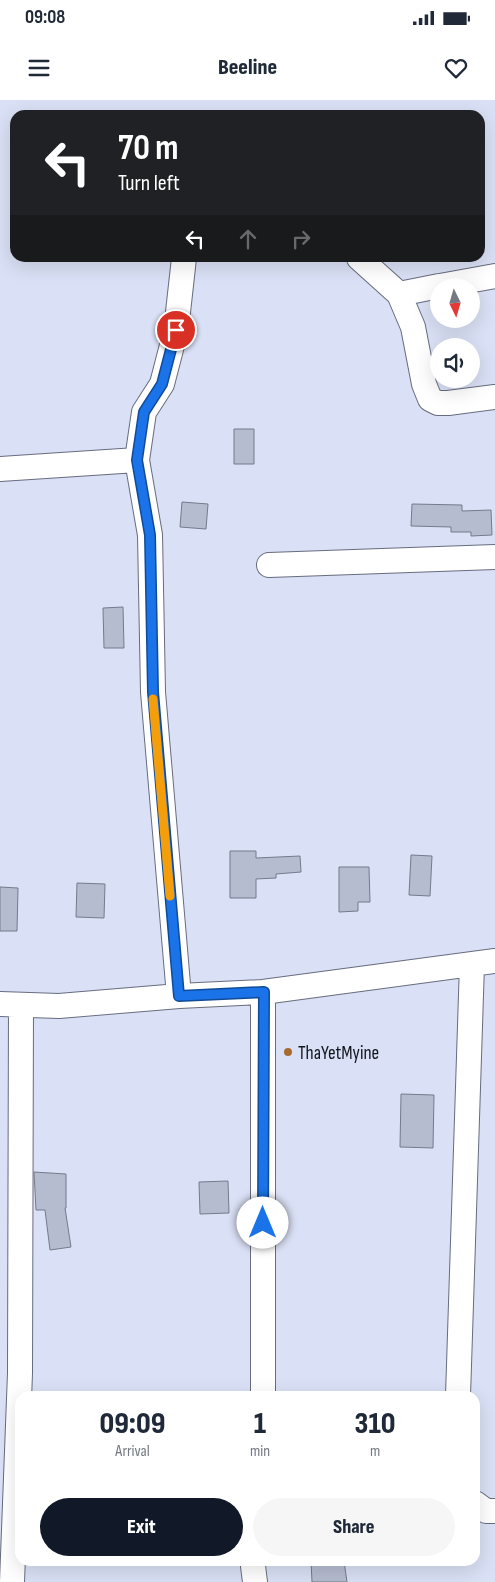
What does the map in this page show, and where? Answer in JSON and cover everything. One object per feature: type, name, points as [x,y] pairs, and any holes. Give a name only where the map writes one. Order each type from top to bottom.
[{"type":"street","points":[[179,996],[153,692],[150,535],[137,460],[144,412],[162,384],[176,330],[184,262]]},
{"type":"street","points":[[364,262],[400,294],[413,327],[424,384],[430,399],[438,403],[448,404],[495,396]]},
{"type":"street","points":[[480,279],[495,276]]},
{"type":"street","points":[[400,294],[430,288]]},
{"type":"street","points":[[0,469],[137,460]]},
{"type":"street","points":[[269,565],[495,558]]},
{"type":"street","points":[[20,1391],[10,1004],[60,1006],[179,996],[264,992],[484,963],[458,1391]]},
{"type":"street","points":[[263,1391],[264,992]]},
{"type":"street","points":[[480,1506],[486,1511],[495,1512]]},
{"type":"street","points":[[12,1582],[15,1524]]},
{"type":"street","points":[[251,1582],[255,1582],[252,1566]]},
{"type":"building","points":[[234,429],[254,429],[254,464],[234,464]]},
{"type":"building","points":[[182,502],[208,504],[206,529],[180,527]]},
{"type":"building","points":[[412,504],[462,505],[462,511],[491,510],[492,535],[471,536],[471,532],[451,532],[451,527],[411,526]]},
{"type":"building","points":[[123,607],[124,648],[104,648],[103,608]]},
{"type":"building","points":[[230,851],[256,851],[256,858],[300,856],[301,872],[276,874],[276,878],[256,879],[256,898],[230,898]]},
{"type":"building","points":[[411,855],[432,856],[430,896],[409,895]]},
{"type":"building","points":[[339,867],[369,867],[370,902],[358,902],[358,911],[339,912]]},
{"type":"building","points":[[77,883],[105,884],[104,918],[76,917]]},
{"type":"building","points":[[0,887],[18,888],[17,931],[0,931]]},
{"type":"building","points":[[401,1094],[434,1095],[433,1148],[400,1147]]},
{"type":"building","points":[[34,1172],[66,1174],[65,1208],[71,1247],[50,1250],[45,1210],[36,1210]]},
{"type":"building","points":[[228,1181],[229,1213],[200,1214],[199,1182]]},
{"type":"building","points":[[311,1566],[345,1566],[347,1582],[312,1582]]},
{"type":"slow traffic","points":[[153,699],[170,896]]},
{"type":"place","name":"ThaYetMyine","points":[[288,1052]]},
{"type":"route","points":[[176,330],[162,384],[144,412],[137,460],[150,535],[153,692],[179,996],[264,992],[263,1223]]}]
